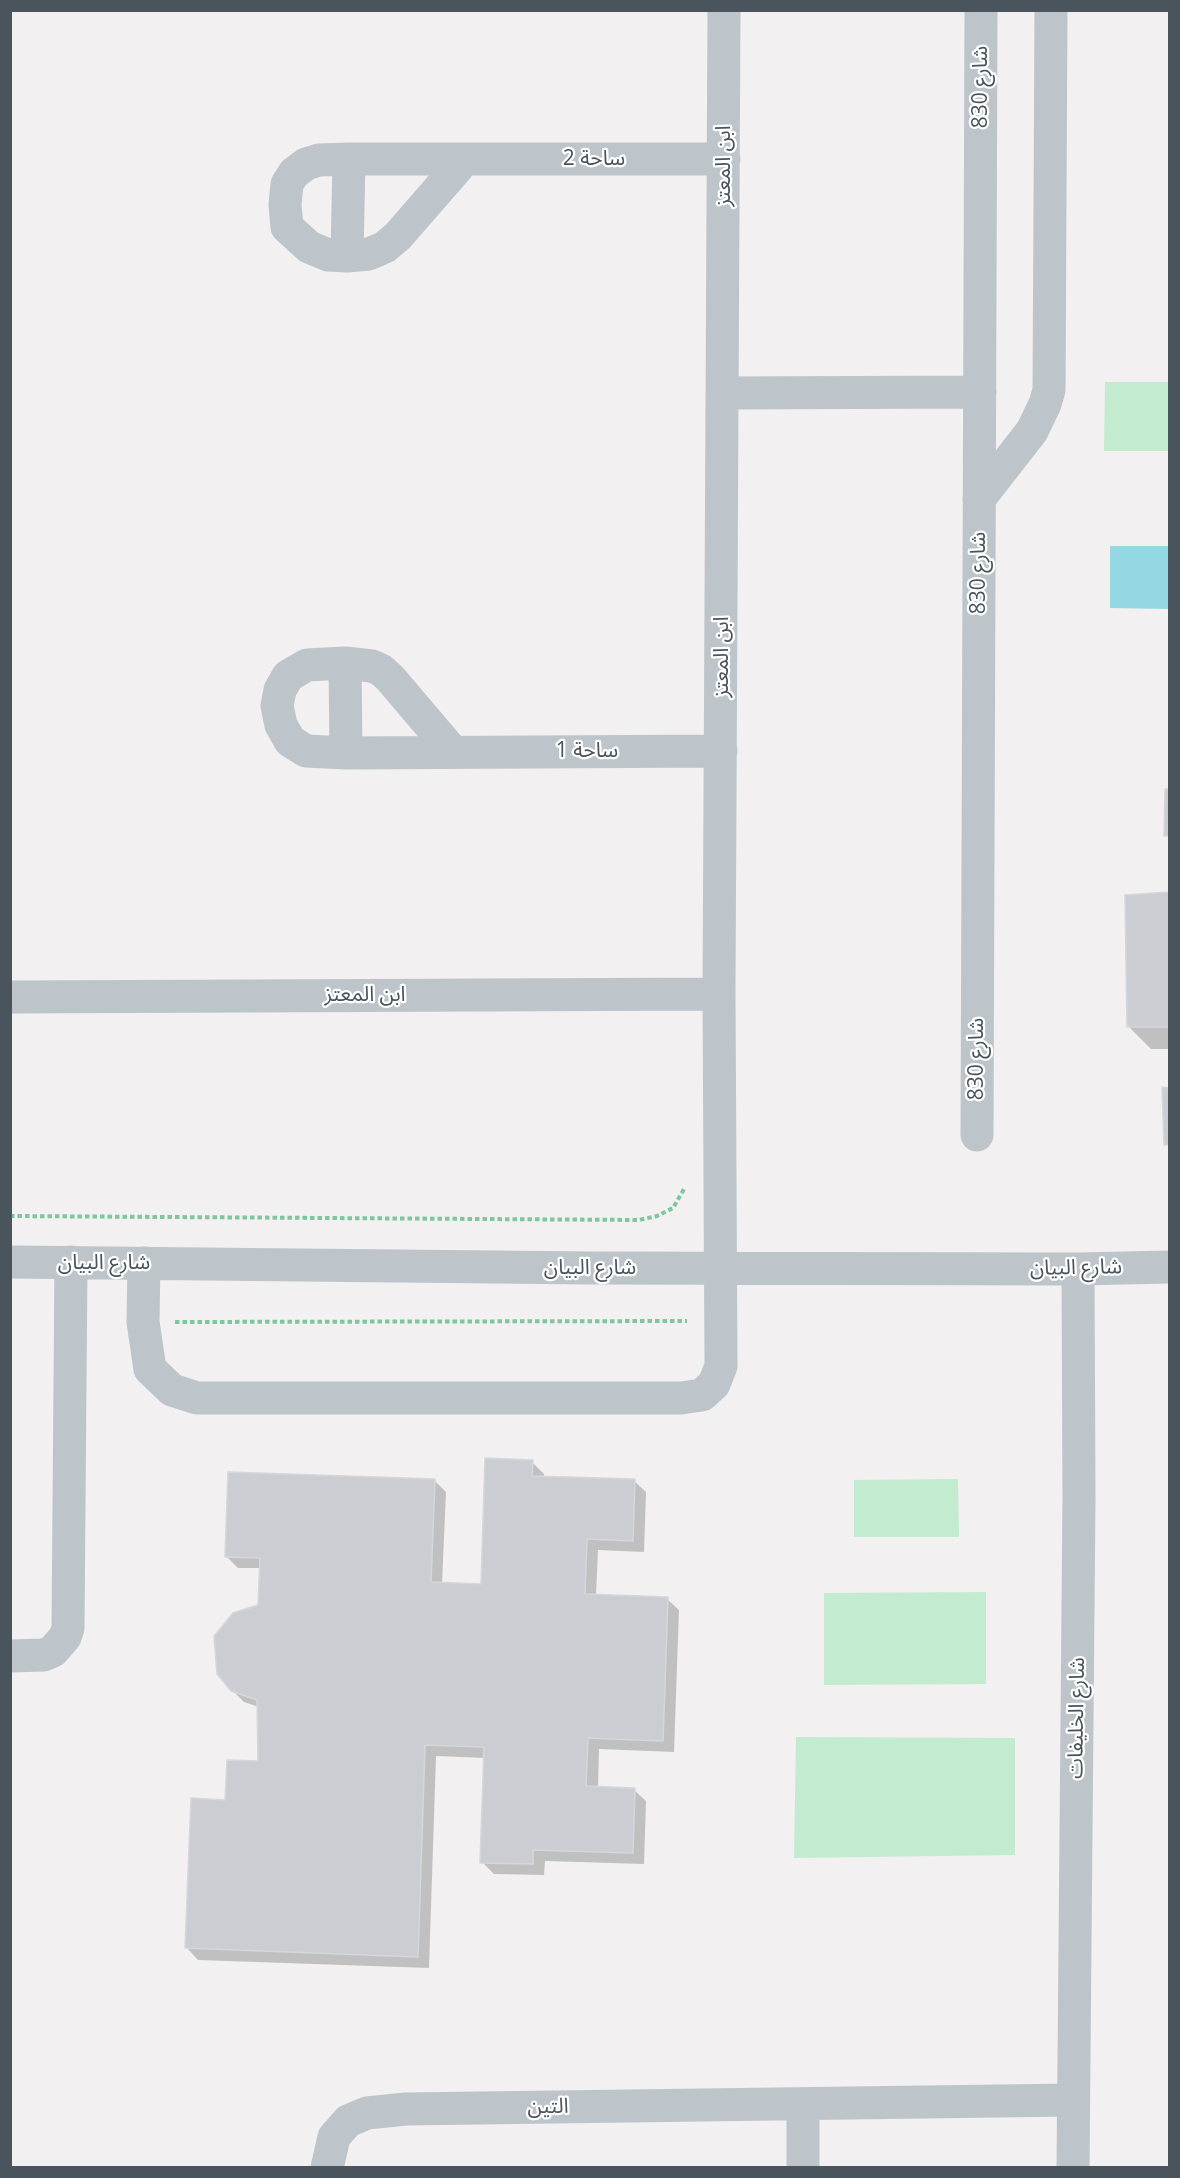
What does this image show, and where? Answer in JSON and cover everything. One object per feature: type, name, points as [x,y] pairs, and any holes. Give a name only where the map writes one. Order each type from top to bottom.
[{"type":"street","name":"ابن المعتز","points":[[144,1263],[143,1322],[150,1369],[172,1390],[197,1398],[681,1398],[702,1395],[714,1384],[721,1366],[719,994],[724,10]]},
{"type":"street","name":"شارع 830","points":[[977,1135],[981,10]]},
{"type":"street","points":[[979,499],[1032,431],[1040,418],[1049,390],[1051,10]]},
{"type":"street","name":"ساحة 2","points":[[465,159],[392,241],[369,254],[328,255],[309,246],[287,227],[285,205],[287,184],[294,173],[306,164],[319,160],[349,159],[465,159],[724,159]]},
{"type":"street","points":[[347,256],[349,159]]},
{"type":"street","points":[[723,393],[980,392]]},
{"type":"street","points":[[345,663],[346,753]]},
{"type":"street","name":"ساحة 1","points":[[452,751],[381,670],[372,666],[345,663],[307,665],[288,676],[280,690],[277,706],[282,725],[290,741],[306,751],[346,753],[721,751]]},
{"type":"street","name":"ابن المعتز","points":[[10,997],[719,994]]},
{"type":"street","name":"شارع البيان","points":[[10,1262],[721,1268],[1170,1267]]},
{"type":"street","points":[[10,1656],[44,1655],[53,1651],[65,1637],[68,1628],[71,1262]]},
{"type":"street","name":"شارع الخليفات","points":[[1073,2168],[1079,1498],[1078,1269]]},
{"type":"street","name":"التين","points":[[327,2168],[334,2137],[348,2121],[367,2113],[406,2109],[1073,2100]]},
{"type":"street","points":[[803,2104],[803,2168]]},
{"type":"path","points":[[10,1216],[639,1220],[657,1216],[673,1208],[685,1186]]},
{"type":"path","points":[[143,1322],[721,1320]]},
{"type":"green space","points":[[1105,382],[1169,382],[1169,451],[1104,451]]},
{"type":"green space","points":[[958,1479],[959,1537],[854,1537],[854,1480]]},
{"type":"green space","points":[[986,1592],[986,1684],[824,1685],[824,1593]]},
{"type":"green space","points":[[796,1737],[1015,1738],[1015,1855],[794,1858]]},
{"type":"water","points":[[1110,546],[1169,546],[1169,609],[1110,608]]},
{"type":"building","points":[[1165,789],[1170,789],[1170,836],[1164,836]]},
{"type":"building","points":[[1170,892],[1170,1027],[1127,1027],[1125,895]]},
{"type":"building","points":[[1162,1087],[1170,1088],[1170,1145],[1164,1145]]},
{"type":"building","points":[[485,1458],[533,1460],[532,1476],[635,1479],[633,1541],[587,1539],[585,1594],[668,1597],[663,1741],[588,1738],[586,1786],[635,1788],[633,1853],[533,1850],[533,1864],[480,1863],[484,1747],[425,1745],[418,1957],[185,1948],[191,1798],[225,1800],[227,1760],[258,1761],[257,1700],[231,1691],[217,1674],[214,1636],[233,1613],[258,1605],[260,1558],[225,1557],[228,1472],[435,1479],[431,1582],[481,1584]]}]
